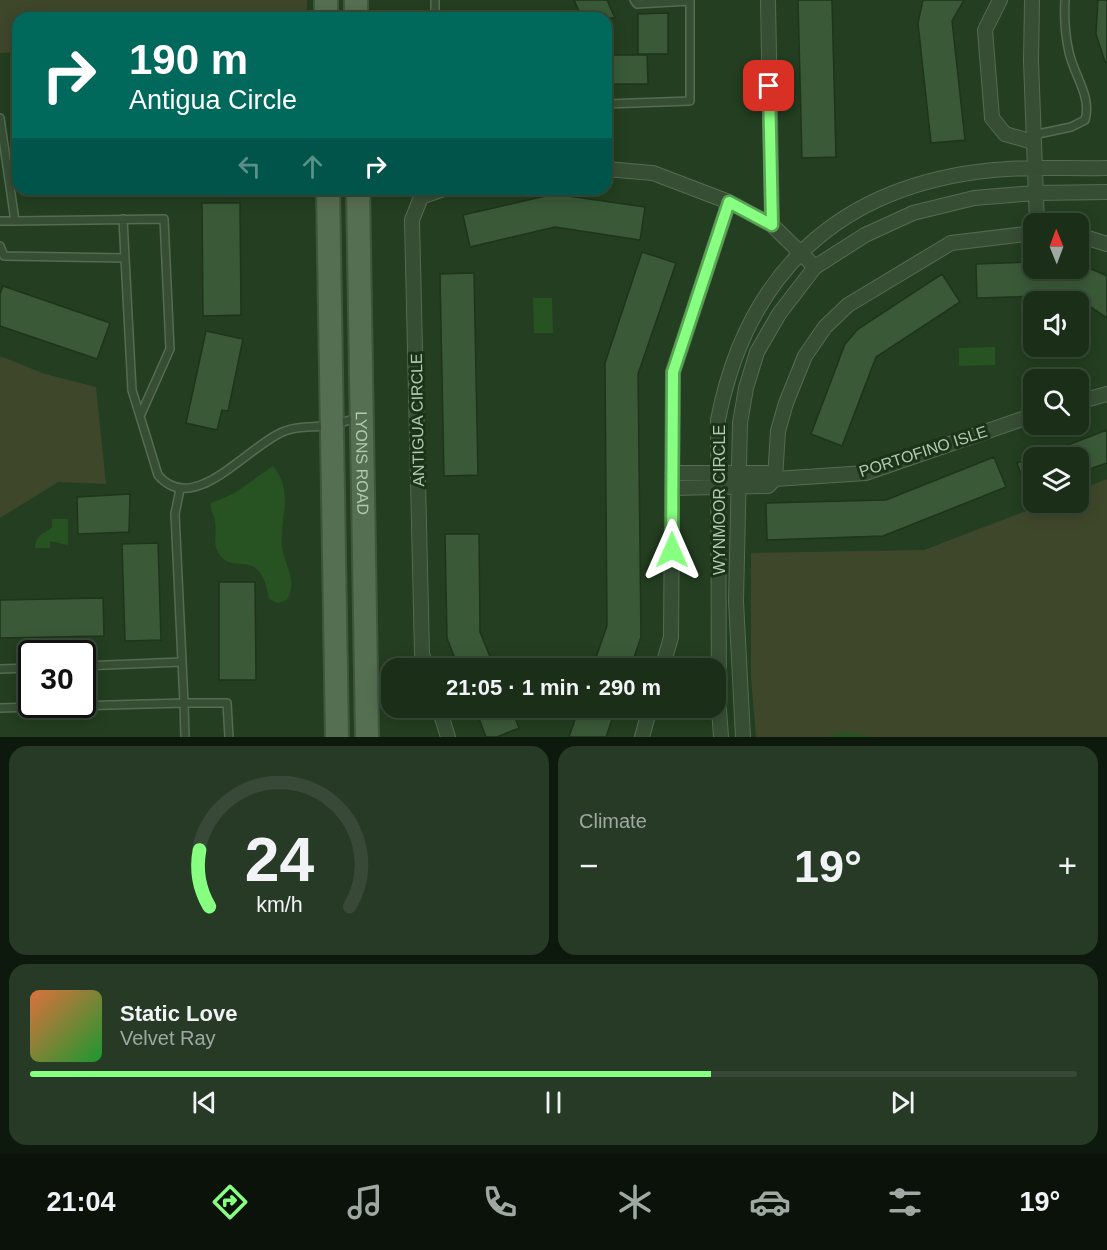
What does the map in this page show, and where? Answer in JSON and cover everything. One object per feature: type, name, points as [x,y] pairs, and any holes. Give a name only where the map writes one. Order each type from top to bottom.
[{"type":"main road","name":"LYONS ROAD","points":[[328,195],[337,737]]},
{"type":"main road","name":"LYONS ROAD","points":[[358,195],[367,737]]},
{"type":"street","points":[[768,0],[772,225]]},
{"type":"street","points":[[1000,0],[985,30],[992,118],[1005,134],[1033,138]]},
{"type":"street","points":[[1032,0],[1036,213]]},
{"type":"street","name":"WYNMOOR CIRCLE","points":[[721,737],[718,709],[718,420],[728,375],[760,303],[804,248],[830,226],[874,201],[919,186],[993,170],[1107,168]]},
{"type":"street","points":[[612,170],[652,173],[729,202],[772,225],[804,248],[820,265]]},
{"type":"street","name":"WYNMOOR CIRCLE","points":[[743,737],[736,601],[740,423],[746,388],[758,352],[779,314],[820,265],[865,236],[913,213],[974,198],[1035,193],[1107,192]]},
{"type":"street","name":"ANTIGUA CIRCLE","points":[[423,658],[412,220],[421,197],[427,195]]},
{"type":"street","points":[[665,658],[671,637],[673,372],[729,202]]},
{"type":"street","points":[[775,479],[778,431],[786,403],[805,356],[832,320],[848,305],[951,243],[1023,234]]},
{"type":"street","points":[[1089,239],[1107,244]]},
{"type":"street","points":[[1089,399],[1107,394]]},
{"type":"street","name":"PORTOFINO ISLE","points":[[740,472],[766,473],[775,479],[866,473],[1023,419]]},
{"type":"street","points":[[672,474],[740,472]]},
{"type":"street","name":"PORTOFINO ISLE","points":[[740,487],[768,486],[775,479]]},
{"type":"street","points":[[672,488],[740,487]]},
{"type":"street","points":[[442,718],[448,737]]},
{"type":"street","points":[[642,737],[647,718]]},
{"type":"lane","points":[[612,104],[690,101],[690,1],[637,4],[634,0]]},
{"type":"lane","points":[[1033,138],[1071,128],[1085,120],[1089,107],[1069,55],[1064,26],[1065,0]]},
{"type":"lane","points":[[0,118],[15,221]]},
{"type":"lane","points":[[123,219],[132,390],[158,475],[167,486],[180,489],[217,478],[260,443],[287,430],[332,425],[362,417]]},
{"type":"lane","points":[[0,221],[164,219],[170,350],[142,408],[140,417]]},
{"type":"lane","points":[[0,246],[4,255],[125,258]]},
{"type":"lane","points":[[180,489],[175,514],[185,737]]},
{"type":"lane","points":[[96,665],[182,662]]},
{"type":"lane","points":[[0,669],[18,668]]},
{"type":"lane","points":[[0,708],[227,703],[229,737]]},
{"type":"shaded area","points":[[0,0],[307,0],[307,12],[12,12],[12,52],[0,53]]},
{"type":"shaded area","points":[[533,298],[552,298],[553,333],[534,333]]},
{"type":"shaded area","points":[[995,347],[995,365],[959,366],[959,348]]},
{"type":"shaded area","points":[[0,356],[45,374],[96,387],[106,484],[58,482],[0,518]]},
{"type":"shaded area","points":[[273,466],[280,476],[285,496],[282,547],[291,580],[287,600],[278,603],[269,599],[260,572],[247,564],[225,560],[219,554],[211,506],[211,503],[233,494]]},
{"type":"shaded area","points":[[1107,479],[1107,737],[756,737],[751,677],[751,553],[924,550],[1023,512],[1089,513],[1089,486]]},
{"type":"shaded area","points":[[52,519],[68,519],[68,545],[50,541],[50,548],[35,548],[38,537],[52,527]]},
{"type":"shaded area","points":[[844,732],[876,737],[826,737]]},
{"type":"building","points":[[574,0],[607,0],[615,18],[612,18],[612,12],[579,12]]},
{"type":"building","points":[[798,0],[832,0],[836,157],[802,158]]},
{"type":"building","points":[[923,0],[964,0],[952,21],[965,140],[931,143],[918,23]]},
{"type":"building","points":[[1098,0],[1107,0],[1107,62],[1105,62],[1096,34]]},
{"type":"building","points":[[668,13],[668,54],[638,54],[638,14]]},
{"type":"building","points":[[612,55],[647,55],[648,84],[612,84]]},
{"type":"building","points":[[550,195],[645,207],[640,240],[555,227],[470,247],[463,215]]},
{"type":"building","points":[[202,203],[240,203],[241,315],[203,316]]},
{"type":"building","points":[[642,252],[676,263],[638,374],[641,637],[634,658],[596,658],[607,626],[605,363]]},
{"type":"building","points":[[1023,262],[1023,279],[1089,279],[1089,268],[1107,276],[1107,318],[1089,306],[1089,291],[1023,291],[1023,297],[977,298],[976,264]]},
{"type":"building","points":[[474,273],[478,475],[444,476],[440,274]]},
{"type":"building","points":[[942,274],[960,302],[876,357],[842,446],[811,434],[845,344],[858,329]]},
{"type":"building","points":[[3,286],[110,323],[97,359],[0,326],[0,294]]},
{"type":"building","points":[[206,331],[243,339],[228,411],[222,410],[217,430],[186,423]]},
{"type":"building","points":[[1107,430],[1107,463],[1089,469],[1089,447],[1063,447]]},
{"type":"building","points":[[994,457],[1006,487],[883,536],[767,540],[766,503],[886,500]]},
{"type":"building","points":[[1023,461],[1023,479],[1017,463]]},
{"type":"building","points":[[130,494],[129,532],[78,534],[77,497]]},
{"type":"building","points":[[445,534],[479,534],[480,632],[491,658],[455,658],[447,638]]},
{"type":"building","points":[[158,543],[161,640],[125,641],[122,544]]},
{"type":"building","points":[[219,582],[255,582],[256,680],[219,680]]},
{"type":"building","points":[[103,598],[104,636],[0,638],[0,600]]},
{"type":"building","points":[[479,718],[515,718],[519,728],[497,737],[486,737]]},
{"type":"building","points":[[576,718],[613,718],[606,737],[569,737]]},
{"type":"route","points":[[672,550],[673,372],[729,202],[772,225],[769,86]]}]
